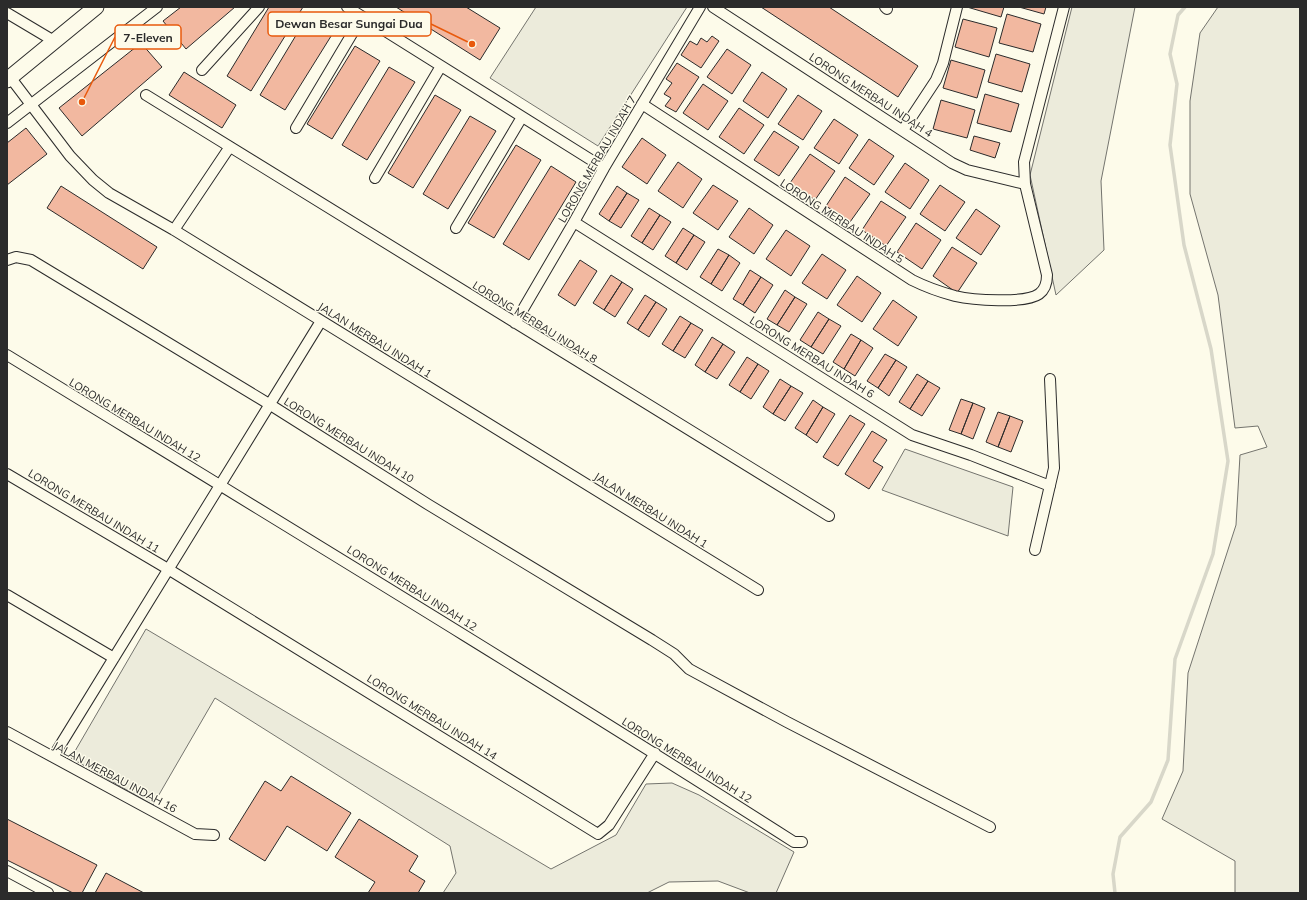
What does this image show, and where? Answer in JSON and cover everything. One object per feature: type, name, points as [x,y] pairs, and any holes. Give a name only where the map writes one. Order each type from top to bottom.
[{"type":"main road","points":[[9,79],[54,41],[88,9]]},
{"type":"street","points":[[7,123],[156,7]]},
{"type":"street","points":[[202,70],[259,7]]},
{"type":"street","points":[[347,7],[604,168]]},
{"type":"street","name":"LORONG MERBAU INDAH 7","points":[[515,323],[604,168],[700,7]]},
{"type":"street","name":"LORONG MERBAU INDAH 4","points":[[713,7],[952,163],[967,170],[1025,184]]},
{"type":"street","points":[[903,130],[936,80],[943,63],[957,7]]},
{"type":"street","points":[[1025,184],[1024,162],[1064,7]]},
{"type":"street","points":[[7,12],[54,41]]},
{"type":"street","points":[[296,128],[362,17]]},
{"type":"street","points":[[375,178],[442,66]]},
{"type":"street","name":"JALAN MERBAU INDAH 1","points":[[9,79],[31,104],[70,156],[108,193],[174,230],[758,590]]},
{"type":"street","name":"LORONG MERBAU INDAH 8","points":[[146,95],[229,148],[829,516]]},
{"type":"street","name":"LORONG MERBAU INDAH 5","points":[[642,104],[889,266],[925,286],[955,296],[974,299],[1018,300],[1033,297],[1045,288],[1047,275],[1025,184]]},
{"type":"street","points":[[456,228],[522,117]]},
{"type":"street","points":[[174,230],[229,148]]},
{"type":"street","name":"LORONG MERBAU INDAH 6","points":[[574,222],[912,434],[1050,486]]},
{"type":"street","name":"LORONG MERBAU INDAH 10","points":[[7,260],[16,256],[31,260],[269,404],[429,505],[674,654],[696,673],[990,827]]},
{"type":"street","points":[[53,757],[321,321]]},
{"type":"street","name":"LORONG MERBAU INDAH 12","points":[[7,356],[381,583],[655,753],[794,842],[802,842]]},
{"type":"street","points":[[1035,550],[1054,468],[1050,379]]},
{"type":"street","name":"LORONG MERBAU INDAH 11","points":[[7,474],[168,569]]},
{"type":"street","name":"LORONG MERBAU INDAH 14","points":[[168,569],[598,834],[609,825],[655,753]]},
{"type":"street","points":[[7,595],[114,658]]},
{"type":"street","name":"JALAN MERBAU INDAH 16","points":[[7,732],[195,834],[214,835]]},
{"type":"street","points":[[7,871],[48,893]]},
{"type":"shaded area","points":[[536,7],[687,7],[598,146],[490,78]]},
{"type":"shaded area","points":[[1072,7],[1135,7],[1101,181],[1104,250],[1056,295],[1030,175]]},
{"type":"shaded area","points":[[1218,7],[1300,7],[1300,893],[1235,893],[1235,861],[1162,819],[1183,771],[1188,673],[1236,525],[1240,455],[1267,447],[1258,426],[1235,428],[1218,295],[1190,194],[1190,101],[1200,33]]},
{"type":"shaded area","points":[[905,449],[1013,487],[1008,536],[882,490]]},
{"type":"shaded area","points":[[146,629],[551,869],[616,835],[646,784],[672,783],[699,795],[794,852],[776,893],[750,893],[718,881],[669,882],[647,893],[443,893],[456,873],[450,846],[215,698],[153,805],[71,758]]},
{"type":"building","points":[[181,7],[235,7],[186,49],[163,21]]},
{"type":"building","points":[[269,7],[303,7],[251,91],[227,76]]},
{"type":"building","points":[[396,7],[466,7],[500,28],[480,60]]},
{"type":"building","points":[[761,7],[829,7],[918,66],[898,97]]},
{"type":"building","points":[[967,7],[1004,7],[1001,17]]},
{"type":"building","points":[[1019,7],[1046,7],[1044,14]]},
{"type":"building","points":[[1007,14],[1041,24],[1033,52],[999,43]]},
{"type":"building","points":[[307,17],[333,33],[285,110],[260,95]]},
{"type":"building","points":[[963,19],[997,28],[989,57],[955,47]]},
{"type":"building","points":[[712,36],[719,41],[701,68],[681,55],[690,41],[697,45],[701,38],[707,42]]},
{"type":"building","points":[[141,43],[162,67],[82,136],[59,108]]},
{"type":"building","points":[[355,46],[380,61],[332,139],[307,124]]},
{"type":"building","points":[[727,49],[751,65],[732,94],[707,77]]},
{"type":"building","points":[[996,54],[1030,64],[1022,92],[988,82]]},
{"type":"building","points":[[951,60],[985,70],[977,98],[943,88]]},
{"type":"building","points":[[677,63],[699,77],[676,112],[665,106],[671,98],[664,94],[672,83],[666,79]]},
{"type":"building","points":[[389,67],[415,82],[367,160],[342,145]]},
{"type":"building","points":[[184,72],[236,105],[222,128],[169,95]]},
{"type":"building","points":[[762,72],[787,89],[768,118],[743,101]]},
{"type":"building","points":[[703,84],[728,101],[708,130],[683,113]]},
{"type":"building","points":[[985,94],[1019,104],[1011,132],[977,123]]},
{"type":"building","points":[[435,95],[461,110],[413,188],[388,173]]},
{"type":"building","points":[[798,95],[822,111],[803,140],[778,124]]},
{"type":"building","points":[[941,100],[975,110],[967,138],[933,129]]},
{"type":"building","points":[[739,108],[764,125],[744,154],[719,137]]},
{"type":"building","points":[[470,116],[496,131],[448,209],[423,194]]},
{"type":"building","points":[[834,119],[858,135],[839,164],[814,148]]},
{"type":"building","points":[[26,128],[47,154],[7,185],[7,143]]},
{"type":"building","points":[[774,131],[799,147],[779,176],[754,160]]},
{"type":"building","points":[[974,136],[1000,143],[995,158],[970,150]]},
{"type":"building","points":[[642,138],[666,155],[647,184],[622,167]]},
{"type":"building","points":[[869,139],[894,156],[874,185],[849,168]]},
{"type":"building","points":[[516,145],[541,160],[494,238],[468,223]]},
{"type":"building","points":[[810,154],[835,171],[815,200],[790,183]]},
{"type":"building","points":[[678,162],[702,179],[683,208],[658,191]]},
{"type":"building","points":[[905,163],[929,180],[910,209],[885,192]]},
{"type":"building","points":[[551,166],[576,182],[529,260],[503,244]]},
{"type":"building","points":[[845,177],[870,194],[850,222],[826,206]]},
{"type":"building","points":[[713,185],[738,201],[718,230],[693,213]]},
{"type":"building","points":[[940,185],[965,202],[945,231],[920,214]]},
{"type":"building","points":[[61,186],[157,247],[143,269],[47,208]]},
{"type":"building","points":[[617,186],[627,193],[609,221],[599,214]]},
{"type":"building","points":[[627,193],[639,200],[621,228],[609,221]]},
{"type":"building","points":[[881,201],[906,217],[886,246],[862,230]]},
{"type":"building","points":[[649,208],[660,215],[642,243],[631,236]]},
{"type":"building","points":[[749,208],[773,225],[754,254],[729,237]]},
{"type":"building","points":[[976,209],[1000,226],[981,255],[956,238]]},
{"type":"building","points":[[660,215],[671,222],[653,250],[642,243]]},
{"type":"building","points":[[916,223],[941,240],[922,269],[897,252]]},
{"type":"building","points":[[683,228],[694,235],[676,263],[665,256]]},
{"type":"building","points":[[786,230],[810,246],[791,276],[766,259]]},
{"type":"building","points":[[694,235],[705,242],[687,270],[676,263]]},
{"type":"building","points":[[952,247],[977,263],[957,293],[933,276]]},
{"type":"building","points":[[718,249],[729,255],[711,284],[700,277]]},
{"type":"building","points":[[822,254],[846,270],[827,299],[802,283]]},
{"type":"building","points":[[729,255],[740,263],[722,291],[711,284]]},
{"type":"building","points":[[580,260],[597,271],[575,306],[558,295]]},
{"type":"building","points":[[750,270],[761,277],[743,305],[733,299]]},
{"type":"building","points":[[611,275],[622,282],[604,310],[593,303]]},
{"type":"building","points":[[857,276],[881,293],[862,322],[837,305]]},
{"type":"building","points":[[761,277],[773,285],[755,313],[743,305]]},
{"type":"building","points":[[622,282],[633,289],[615,317],[604,310]]},
{"type":"building","points":[[785,290],[795,297],[777,325],[767,319]]},
{"type":"building","points":[[645,295],[656,302],[638,330],[627,323]]},
{"type":"building","points":[[795,297],[807,304],[789,332],[777,325]]},
{"type":"building","points":[[893,300],[917,317],[898,346],[873,329]]},
{"type":"building","points":[[656,302],[667,309],[649,337],[638,330]]},
{"type":"building","points":[[818,312],[829,319],[811,347],[800,340]]},
{"type":"building","points":[[680,316],[691,323],[673,351],[662,344]]},
{"type":"building","points":[[829,319],[841,326],[823,354],[811,347]]},
{"type":"building","points":[[691,323],[703,330],[685,358],[673,351]]},
{"type":"building","points":[[851,334],[861,340],[844,369],[833,362]]},
{"type":"building","points":[[712,337],[723,344],[705,372],[695,365]]},
{"type":"building","points":[[861,340],[873,348],[855,376],[844,369]]},
{"type":"building","points":[[723,344],[735,352],[717,379],[705,372]]},
{"type":"building","points":[[885,354],[896,360],[878,388],[867,381]]},
{"type":"building","points":[[747,357],[758,364],[740,392],[729,385]]},
{"type":"building","points":[[896,360],[907,367],[889,396],[878,388]]},
{"type":"building","points":[[758,364],[769,371],[751,399],[740,392]]},
{"type":"building","points":[[917,374],[928,381],[910,409],[899,402]]},
{"type":"building","points":[[780,379],[791,386],[773,414],[763,407]]},
{"type":"building","points":[[928,381],[940,388],[922,416],[910,409]]},
{"type":"building","points":[[791,386],[803,393],[785,421],[773,414]]},
{"type":"building","points":[[961,399],[973,403],[961,434],[949,430]]},
{"type":"building","points":[[813,400],[823,407],[806,435],[795,428]]},
{"type":"building","points":[[973,403],[985,408],[973,439],[961,434]]},
{"type":"building","points":[[823,407],[835,414],[817,443],[806,435]]},
{"type":"building","points":[[998,412],[1010,416],[998,447],[986,442]]},
{"type":"building","points":[[850,415],[865,424],[838,466],[823,457]]},
{"type":"building","points":[[1010,416],[1023,421],[1011,452],[998,447]]},
{"type":"building","points":[[872,431],[887,440],[873,461],[883,467],[869,489],[845,474]]},
{"type":"building","points":[[291,776],[351,813],[327,851],[287,826],[265,861],[229,839],[265,781],[281,791]]},
{"type":"building","points":[[7,819],[97,865],[82,893],[73,893],[7,860]]},
{"type":"building","points":[[359,819],[418,856],[409,871],[425,881],[418,893],[368,893],[375,882],[335,857]]},
{"type":"building","points":[[106,873],[144,893],[95,893]]},
{"type":"waterway","points":[[1115,893],[1113,874],[1120,837],[1151,802],[1168,760],[1175,659],[1213,554],[1228,461],[1211,349],[1184,245],[1170,145],[1177,84],[1170,54],[1178,15],[1185,7]]},
{"type":"place","name":"Dewan Besar Sungai Dua","points":[[472,44]]},
{"type":"place","name":"7-Eleven","points":[[82,102]]}]
